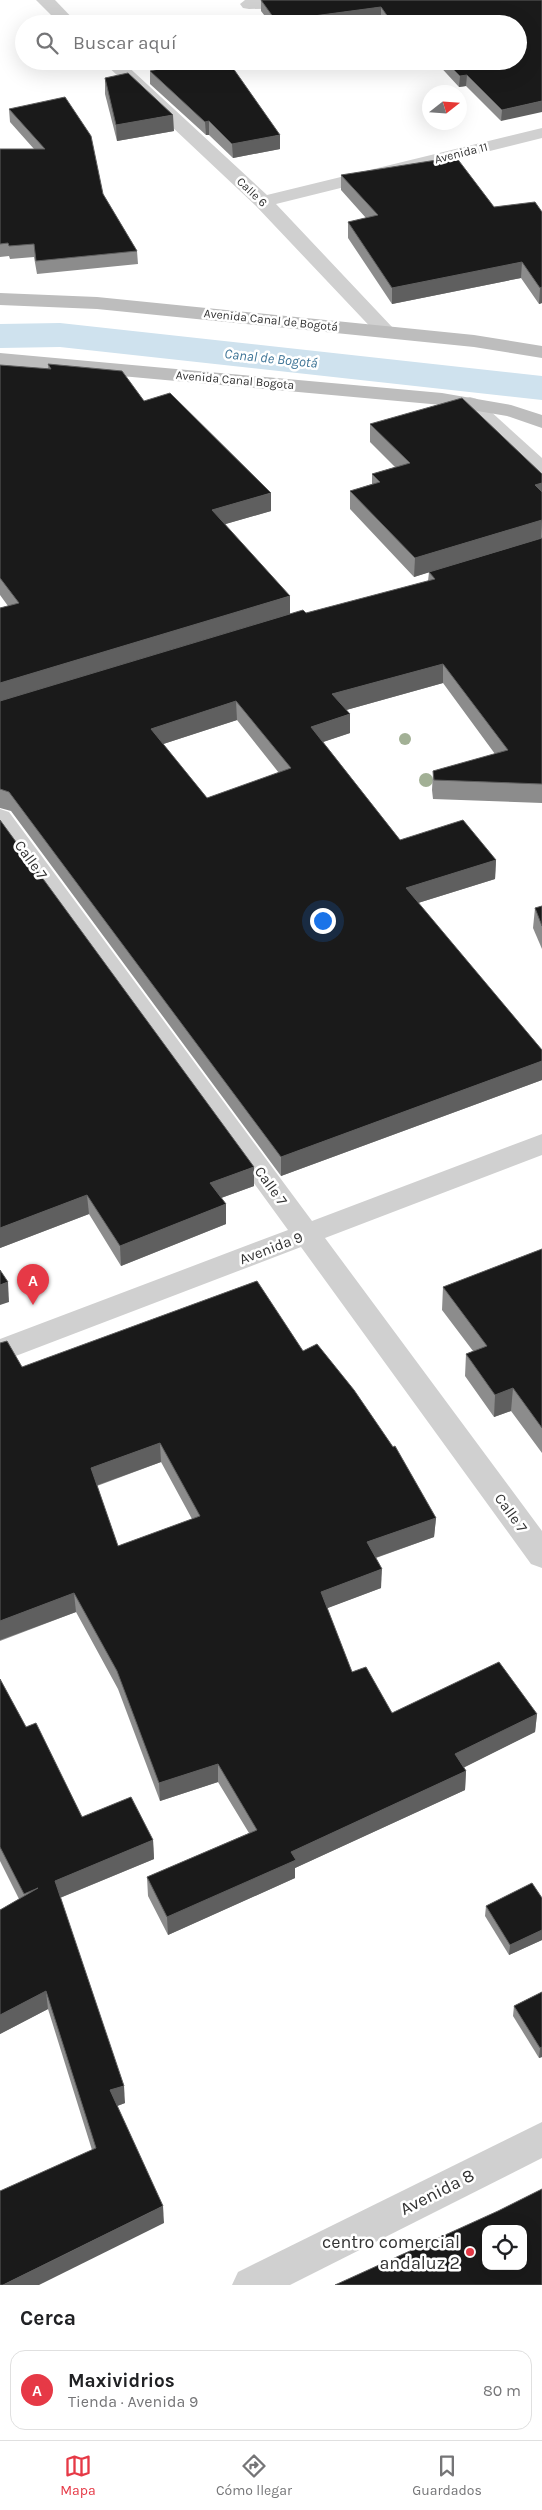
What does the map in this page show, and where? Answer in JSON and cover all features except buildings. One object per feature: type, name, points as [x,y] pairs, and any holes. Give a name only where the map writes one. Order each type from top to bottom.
[{"type":"main road","name":"Avenida Canal de Bogotá","points":[[0,299],[97,303],[491,343],[542,352]]},
{"type":"main road","name":"Avenida Canal Bogota","points":[[0,359],[470,403]]},
{"type":"main road","points":[[470,403],[511,411],[542,422]]},
{"type":"street","points":[[45,0],[61,15]]},
{"type":"street","points":[[248,2],[315,3]]},
{"type":"street","points":[[248,2],[259,15]]},
{"type":"street","name":"Calle 6","points":[[121,70],[263,202],[386,332]]},
{"type":"street","name":"Avenida 11","points":[[263,202],[542,133]]},
{"type":"street","points":[[470,403],[542,468]]},
{"type":"street","name":"Calle 7","points":[[0,817],[542,1556]]},
{"type":"street","name":"Avenida 9","points":[[0,1351],[542,1144]]},
{"type":"street","name":"Avenida 8","points":[[251,2285],[542,2139]]},
{"type":"waterway","name":"Canal de Bogotá","points":[[0,336],[60,335],[403,371],[542,388]]},
{"type":"place","name":"Maxividrios","points":[[33,1305]]},
{"type":"place","name":"centro comercial andaluz 2","points":[[470,2252]]}]
